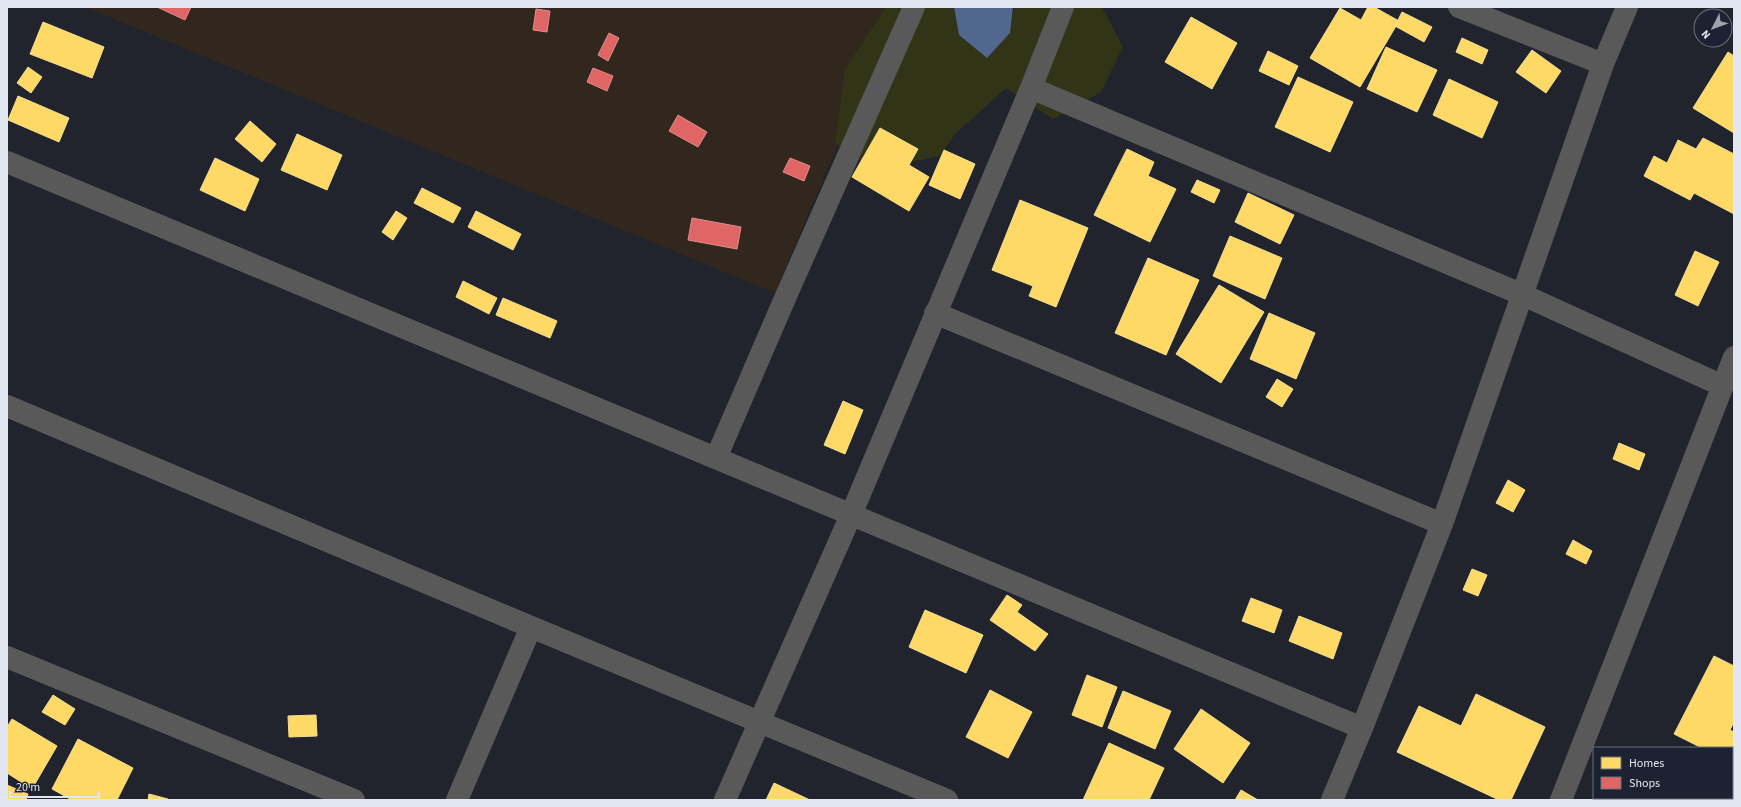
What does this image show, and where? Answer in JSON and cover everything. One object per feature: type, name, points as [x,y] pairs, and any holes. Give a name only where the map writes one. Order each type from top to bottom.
[{"type":"street","points":[[716,458],[914,7]]},
{"type":"street","points":[[725,800],[850,515],[1031,88],[1063,7]]},
{"type":"street","points":[[1460,7],[1603,64]]},
{"type":"street","points":[[1332,800],[1362,728],[1442,524],[1521,294],[1603,64],[1627,7]]},
{"type":"street","points":[[1031,88],[1521,294],[1723,386]]},
{"type":"street","points":[[7,162],[1362,728]]},
{"type":"street","points":[[935,312],[1442,524]]},
{"type":"street","points":[[1561,800],[1734,357]]},
{"type":"street","points":[[7,406],[531,627],[947,800]]},
{"type":"street","points":[[457,800],[531,627]]},
{"type":"street","points":[[7,658],[354,800]]},
{"type":"shaded area","points":[[85,7],[896,7],[775,293]]},
{"type":"green space","points":[[886,7],[954,7],[959,35],[987,58],[1010,33],[1013,10],[1017,7],[1102,7],[1123,47],[1101,92],[1053,119],[1006,88],[955,134],[940,156],[872,170],[835,143],[845,69]]},
{"type":"water","points":[[954,7],[1013,7],[1010,33],[987,58],[959,35]]},
{"type":"building: Homes","points":[[1368,7],[1374,7],[1399,21],[1360,87],[1310,58],[1340,8],[1361,20]]},
{"type":"building: Homes","points":[[1402,12],[1432,27],[1424,42],[1395,26]]},
{"type":"building: Homes","points":[[1191,17],[1237,43],[1212,89],[1165,62]]},
{"type":"building: Homes","points":[[43,22],[104,47],[92,78],[30,54]]},
{"type":"building: Homes","points":[[1462,38],[1488,50],[1482,64],[1456,52]]},
{"type":"building: Homes","points":[[1386,47],[1437,70],[1417,112],[1367,89]]},
{"type":"building: Homes","points":[[1532,50],[1561,71],[1546,93],[1516,72]]},
{"type":"building: Homes","points":[[1268,51],[1298,66],[1289,85],[1259,71]]},
{"type":"building: Homes","points":[[1728,52],[1734,56],[1734,133],[1693,108]]},
{"type":"building: Homes","points":[[28,67],[42,77],[31,93],[17,83]]},
{"type":"building: Homes","points":[[1298,77],[1353,102],[1330,152],[1275,127]]},
{"type":"building: Homes","points":[[1449,79],[1498,102],[1482,138],[1433,115]]},
{"type":"building: Homes","points":[[18,96],[69,118],[59,142],[8,120]]},
{"type":"building: Homes","points":[[250,121],[276,144],[262,162],[235,139]]},
{"type":"building: Homes","points":[[880,128],[918,149],[909,165],[929,177],[909,211],[852,177]]},
{"type":"building: Homes","points":[[297,134],[342,155],[327,190],[281,170]]},
{"type":"building: Homes","points":[[1703,138],[1734,154],[1734,214],[1694,193],[1690,200],[1644,176],[1654,156],[1667,163],[1678,140],[1696,149]]},
{"type":"building: Homes","points":[[1127,149],[1154,162],[1148,176],[1176,189],[1150,242],[1094,215]]},
{"type":"building: Homes","points":[[944,150],[975,164],[960,199],[929,185]]},
{"type":"building: Homes","points":[[215,158],[259,179],[245,211],[200,190]]},
{"type":"building: Homes","points":[[1197,180],[1220,190],[1214,203],[1191,192]]},
{"type":"building: Homes","points":[[422,188],[461,208],[453,223],[414,203]]},
{"type":"building: Homes","points":[[1248,193],[1294,215],[1280,244],[1235,222]]},
{"type":"building: Homes","points":[[1020,200],[1088,228],[1056,307],[1029,296],[1033,286],[992,270]]},
{"type":"building: Homes","points":[[396,211],[407,218],[393,240],[382,232]]},
{"type":"building: Homes","points":[[476,211],[521,234],[513,250],[468,227]]},
{"type":"building: Homes","points":[[1230,236],[1282,258],[1265,299],[1213,276]]},
{"type":"building: Homes","points":[[1695,251],[1719,262],[1698,306],[1675,295]]},
{"type":"building: Homes","points":[[1148,258],[1199,280],[1166,355],[1115,333]]},
{"type":"building: Homes","points":[[463,281],[497,298],[489,314],[456,297]]},
{"type":"building: Homes","points":[[1219,285],[1264,312],[1221,383],[1176,354]]},
{"type":"building: Homes","points":[[503,298],[557,321],[550,338],[496,315]]},
{"type":"building: Homes","points":[[1269,313],[1315,333],[1296,379],[1250,359]]},
{"type":"building: Homes","points":[[1277,379],[1293,389],[1282,407],[1266,397]]},
{"type":"building: Homes","points":[[843,401],[863,410],[845,454],[824,445]]},
{"type":"building: Homes","points":[[1619,443],[1645,454],[1639,470],[1613,459]]},
{"type":"building: Homes","points":[[1508,480],[1525,490],[1513,512],[1496,503]]},
{"type":"building: Homes","points":[[1573,540],[1592,551],[1586,564],[1566,554]]},
{"type":"building: Homes","points":[[1472,569],[1487,575],[1478,596],[1463,590]]},
{"type":"building: Homes","points":[[1007,595],[1022,605],[1017,612],[1048,634],[1035,651],[990,620]]},
{"type":"building: Homes","points":[[1251,598],[1282,610],[1274,633],[1242,621]]},
{"type":"building: Homes","points":[[925,610],[983,635],[966,673],[909,647]]},
{"type":"building: Homes","points":[[1299,616],[1342,633],[1333,659],[1289,641]]},
{"type":"building: Homes","points":[[1714,656],[1734,666],[1734,722],[1730,730],[1734,732],[1734,765],[1733,747],[1700,747],[1674,734]]},
{"type":"building: Homes","points":[[1087,675],[1117,687],[1102,727],[1072,715]]},
{"type":"building: Homes","points":[[990,690],[1032,712],[1008,758],[966,737]]},
{"type":"building: Homes","points":[[1123,691],[1171,711],[1155,749],[1108,728]]},
{"type":"building: Homes","points":[[1476,694],[1545,727],[1511,800],[1499,800],[1397,752],[1419,706],[1461,726]]},
{"type":"building: Homes","points":[[53,695],[75,709],[65,725],[42,712]]},
{"type":"building: Homes","points":[[1201,709],[1250,743],[1223,783],[1174,749]]},
{"type":"building: Homes","points":[[316,715],[317,736],[289,737],[288,716]]},
{"type":"building: Homes","points":[[12,719],[57,746],[32,789],[7,773],[7,727]]},
{"type":"building: Homes","points":[[78,739],[133,768],[117,800],[72,800],[52,789]]},
{"type":"building: Homes","points":[[1109,743],[1164,768],[1149,800],[1083,800]]},
{"type":"building: Homes","points":[[774,783],[810,800],[766,800]]},
{"type":"building: Homes","points":[[7,785],[28,794],[26,800],[7,800]]},
{"type":"building: Homes","points":[[1241,790],[1258,800],[1235,800]]},
{"type":"building: Homes","points":[[149,794],[168,799],[168,800],[148,800]]},
{"type":"building: Shops","points":[[157,7],[191,7],[185,20]]},
{"type":"building: Shops","points":[[536,9],[550,11],[547,32],[533,30]]},
{"type":"building: Shops","points":[[609,33],[619,38],[608,61],[598,55]]},
{"type":"building: Shops","points":[[593,68],[613,76],[607,91],[587,82]]},
{"type":"building: Shops","points":[[678,115],[707,132],[698,147],[669,131]]},
{"type":"building: Shops","points":[[790,158],[810,166],[804,181],[783,172]]},
{"type":"building: Shops","points":[[692,218],[741,227],[737,249],[688,240]]}]
